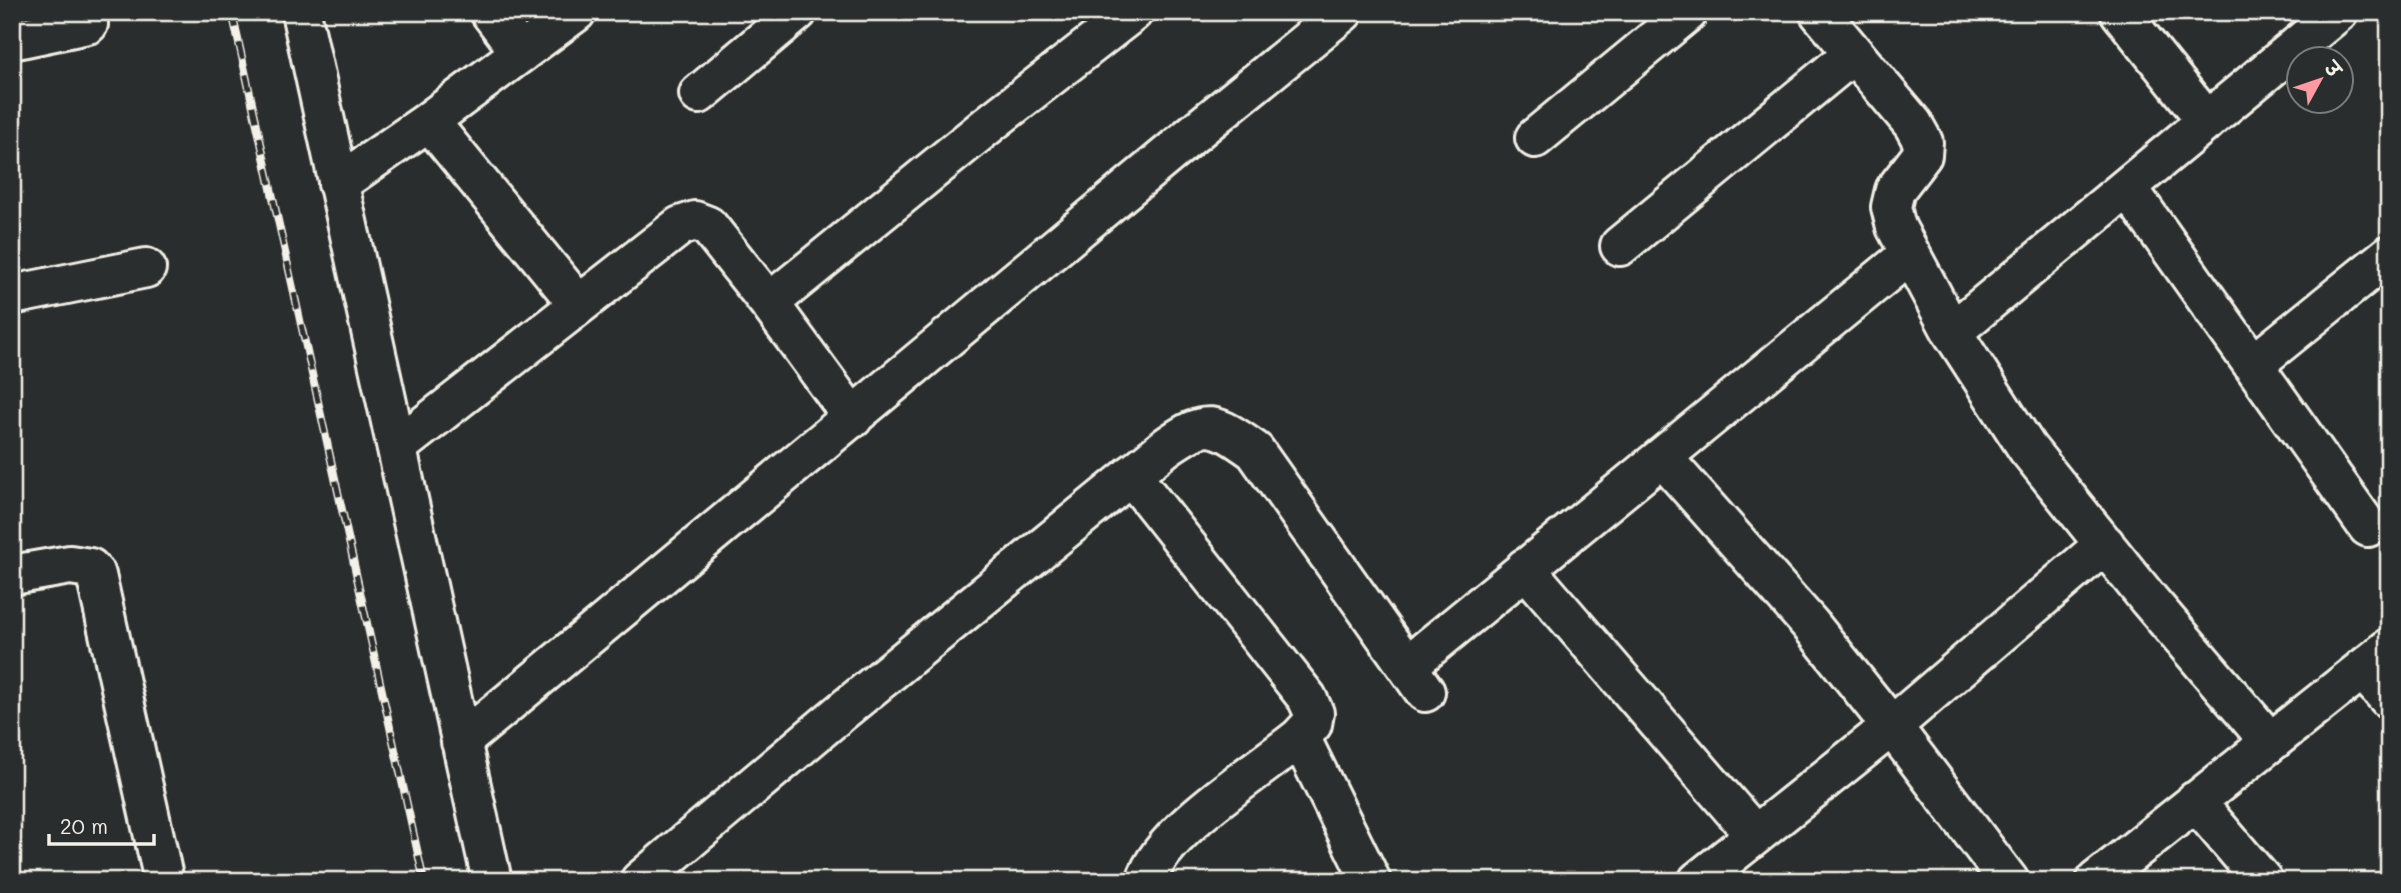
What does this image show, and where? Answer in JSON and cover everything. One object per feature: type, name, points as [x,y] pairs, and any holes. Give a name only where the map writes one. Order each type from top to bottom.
[{"type":"street","points":[[301,12],[492,881]]},
{"type":"street","points":[[490,12],[522,53]]},
{"type":"street","points":[[338,184],[429,121],[576,12]]},
{"type":"street","points":[[699,94],[797,12]]},
{"type":"street","points":[[769,303],[993,121],[1133,12]]},
{"type":"street","points":[[461,742],[1343,12]]},
{"type":"street","points":[[1535,138],[1688,12]]},
{"type":"street","points":[[1819,12],[1913,124],[1923,142],[1922,155],[1895,190],[1891,207],[1896,227],[1952,332],[2027,448],[2270,742]]},
{"type":"street","points":[[2119,12],[2207,121]]},
{"type":"street","points":[[1952,332],[2338,12]]},
{"type":"street","points":[[12,40],[88,24]]},
{"type":"street","points":[[1620,246],[1853,54]]},
{"type":"street","points":[[429,121],[579,305]]},
{"type":"street","points":[[2127,187],[2368,527]]},
{"type":"street","points":[[397,447],[680,226],[695,221],[708,226],[769,303],[853,418]]},
{"type":"street","points":[[640,881],[840,713],[1191,429],[1210,426],[1234,436],[1255,451],[1416,679],[1525,568],[1910,254]]},
{"type":"street","points":[[2253,365],[2389,255]]},
{"type":"street","points":[[12,295],[146,268]]},
{"type":"street","points":[[1662,457],[1810,624],[1892,726],[2009,881]]},
{"type":"street","points":[[1131,475],[1307,698],[1314,713],[1312,724],[1300,737],[1180,830],[1150,867],[1146,881]]},
{"type":"street","points":[[1698,881],[1892,726],[2105,544]]},
{"type":"street","points":[[12,575],[70,565],[90,568],[96,575],[164,881]]},
{"type":"street","points":[[1525,568],[1755,835]]},
{"type":"street","points":[[2095,881],[2376,658],[2389,699]]},
{"type":"street","points":[[1300,737],[1371,881]]},
{"type":"street","points":[[2195,801],[2263,881]]},
{"type":"railway","points":[[232,12],[424,881]]}]
